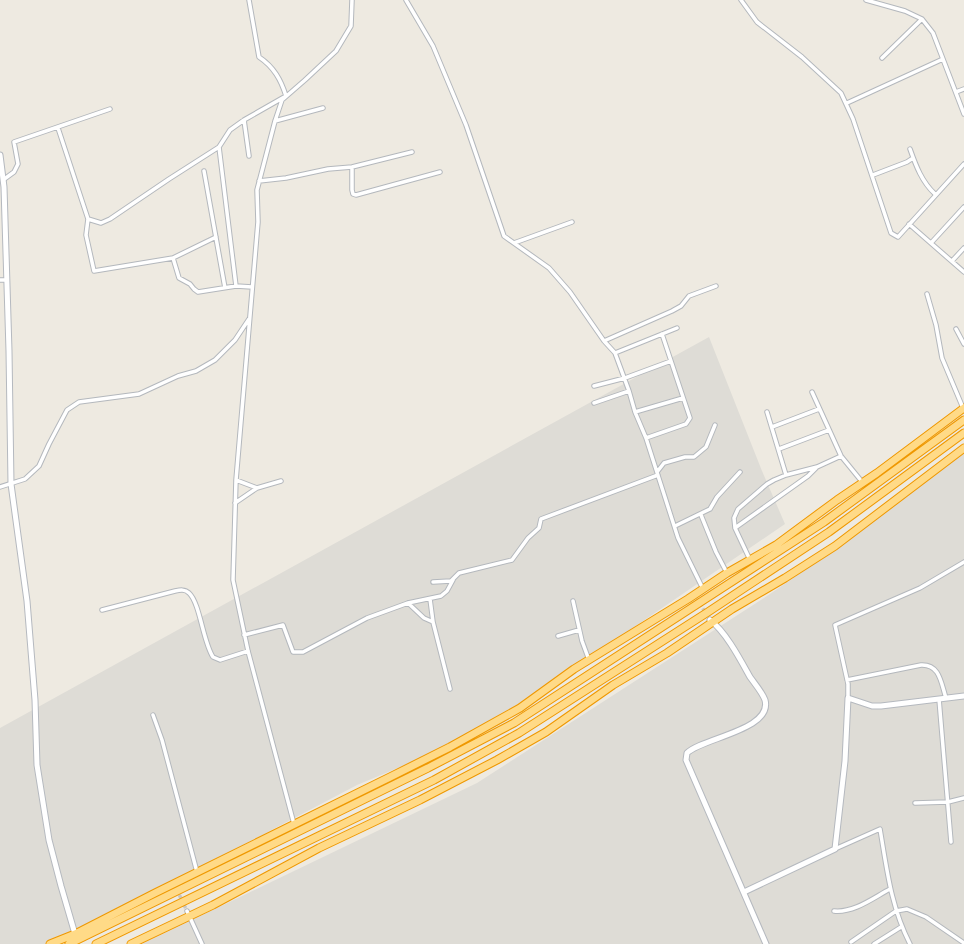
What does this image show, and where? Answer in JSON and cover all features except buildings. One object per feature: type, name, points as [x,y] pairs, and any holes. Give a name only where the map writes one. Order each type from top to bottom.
[{"type":"highway","points":[[50,944],[75,934],[175,886],[197,872],[450,747],[520,708],[589,660],[696,597],[703,589],[727,573],[776,546],[964,408]]},
{"type":"highway","points":[[69,944],[428,768],[514,723],[824,522],[964,420]]},
{"type":"highway","points":[[96,944],[434,780],[519,733],[708,612],[829,532],[964,433]]},
{"type":"highway","points":[[131,944],[188,914],[213,905],[319,848],[427,797],[546,732],[613,685],[667,653],[711,621],[785,578],[835,546],[964,448]]},
{"type":"highway","points":[[342,825],[346,835]]},
{"type":"street","points":[[249,0],[259,57],[267,62],[276,72],[286,96]]},
{"type":"street","points":[[294,824],[244,635],[233,580],[236,480],[258,222],[257,190],[259,181],[282,100],[336,51],[351,26],[352,0]]},
{"type":"street","points":[[406,0],[433,46],[466,124],[504,236],[548,268],[570,292],[604,341],[615,353],[658,473],[678,538],[703,589]]},
{"type":"street","points":[[741,0],[757,22],[802,57],[841,93],[847,103],[853,119],[873,175],[891,233],[898,237],[964,164]]},
{"type":"street","points":[[866,0],[905,11],[922,19],[933,33],[964,114]]},
{"type":"street","points":[[882,58],[922,19]]},
{"type":"street","points":[[847,103],[943,59]]},
{"type":"street","points":[[956,92],[964,90]]},
{"type":"street","points":[[88,219],[100,223],[110,219],[218,147],[230,130],[244,120],[286,96]]},
{"type":"street","points":[[275,121],[323,108]]},
{"type":"street","points":[[3,180],[14,172],[18,164],[14,142],[110,109]]},
{"type":"street","points":[[244,120],[249,156]]},
{"type":"street","points":[[58,128],[88,219],[86,235],[94,271],[173,258],[216,237]]},
{"type":"street","points":[[218,147],[236,286]]},
{"type":"street","points":[[910,149],[921,177],[928,187],[936,194]]},
{"type":"street","points":[[259,181],[286,178],[328,169],[352,167],[412,152]]},
{"type":"street","points":[[0,155],[3,180],[11,484],[27,601],[35,700],[36,765],[49,840],[75,934]]},
{"type":"street","points":[[873,175],[907,162],[913,158]]},
{"type":"street","points":[[352,167],[352,190],[353,194],[356,195],[440,172]]},
{"type":"street","points":[[204,171],[225,288]]},
{"type":"street","points":[[931,243],[964,207]]},
{"type":"street","points":[[514,243],[572,222]]},
{"type":"street","points":[[909,224],[964,272]]},
{"type":"street","points":[[952,261],[964,248]]},
{"type":"street","points":[[173,258],[179,278],[190,284],[198,292],[236,286],[252,287]]},
{"type":"street","points":[[0,280],[6,280]]},
{"type":"street","points":[[604,341],[672,311],[681,306],[689,296],[716,286]]},
{"type":"street","points":[[927,294],[936,325],[942,358],[964,408]]},
{"type":"street","points":[[0,487],[25,479],[39,466],[67,410],[79,402],[139,394],[178,376],[196,371],[206,366],[235,340],[249,318]]},
{"type":"street","points":[[615,353],[677,328]]},
{"type":"street","points":[[956,329],[964,344]]},
{"type":"street","points":[[646,438],[686,424],[690,418],[662,334]]},
{"type":"street","points":[[594,386],[624,378],[671,361]]},
{"type":"street","points":[[594,403],[629,391]]},
{"type":"street","points":[[812,392],[841,456],[863,483]]},
{"type":"street","points":[[635,412],[683,398]]},
{"type":"street","points":[[772,427],[819,409]]},
{"type":"street","points":[[767,412],[786,475]]},
{"type":"street","points":[[433,582],[444,583],[451,581],[460,573],[512,560],[528,538],[539,528],[542,519],[658,473],[664,463],[684,457],[694,457],[706,447],[715,425]]},
{"type":"street","points":[[779,449],[829,430]]},
{"type":"street","points":[[750,560],[735,528],[734,518],[738,509],[767,484],[786,475],[817,467],[841,456]]},
{"type":"street","points":[[735,528],[808,476],[817,467]]},
{"type":"street","points":[[675,526],[701,515],[710,509],[717,497],[740,472]]},
{"type":"street","points":[[236,480],[257,488]]},
{"type":"street","points":[[235,503],[257,488],[281,481]]},
{"type":"street","points":[[701,515],[716,552],[727,573]]},
{"type":"street","points":[[836,849],[845,761],[848,680],[835,625],[920,588],[964,562]]},
{"type":"street","points":[[244,635],[283,625],[293,652],[303,652],[368,618],[408,603],[441,596],[447,591],[453,579]]},
{"type":"street","points":[[102,610],[174,591],[186,591],[190,593],[195,603],[212,657],[220,660],[248,651]]},
{"type":"street","points":[[430,599],[433,622],[450,689]]},
{"type":"street","points":[[573,601],[579,630],[589,660]]},
{"type":"street","points":[[408,603],[424,618],[433,622]]},
{"type":"street","points":[[711,621],[722,632],[765,700],[764,712],[757,721],[724,737],[694,747],[687,753],[686,760],[766,944]]},
{"type":"street","points":[[558,636],[579,630]]},
{"type":"street","points":[[848,680],[921,665],[928,665],[936,670],[946,698]]},
{"type":"street","points":[[848,698],[872,706],[881,706],[964,696]]},
{"type":"street","points":[[939,699],[951,842]]},
{"type":"street","points":[[153,715],[162,740],[197,872]]},
{"type":"street","points":[[915,803],[948,802],[964,798]]},
{"type":"street","points":[[744,892],[880,830],[890,889],[901,927],[910,944]]},
{"type":"street","points":[[834,910],[846,911],[852,909],[890,889]]},
{"type":"street","points":[[851,942],[896,911],[907,909],[926,917],[964,944]]},
{"type":"street","points":[[188,914],[202,944]]},
{"type":"street","points":[[874,944],[901,927]]},
{"type":"shaded area","points":[[709,337],[762,471],[785,524],[532,697],[464,737],[429,755],[357,785],[105,918],[51,944],[0,944],[0,728]]},
{"type":"shaded area","points":[[964,453],[964,944],[142,944],[477,783],[764,598],[805,570]]},
{"type":"tunnel","points":[[697,599],[710,620]]},
{"type":"tunnel","points":[[177,890],[187,911]]}]
